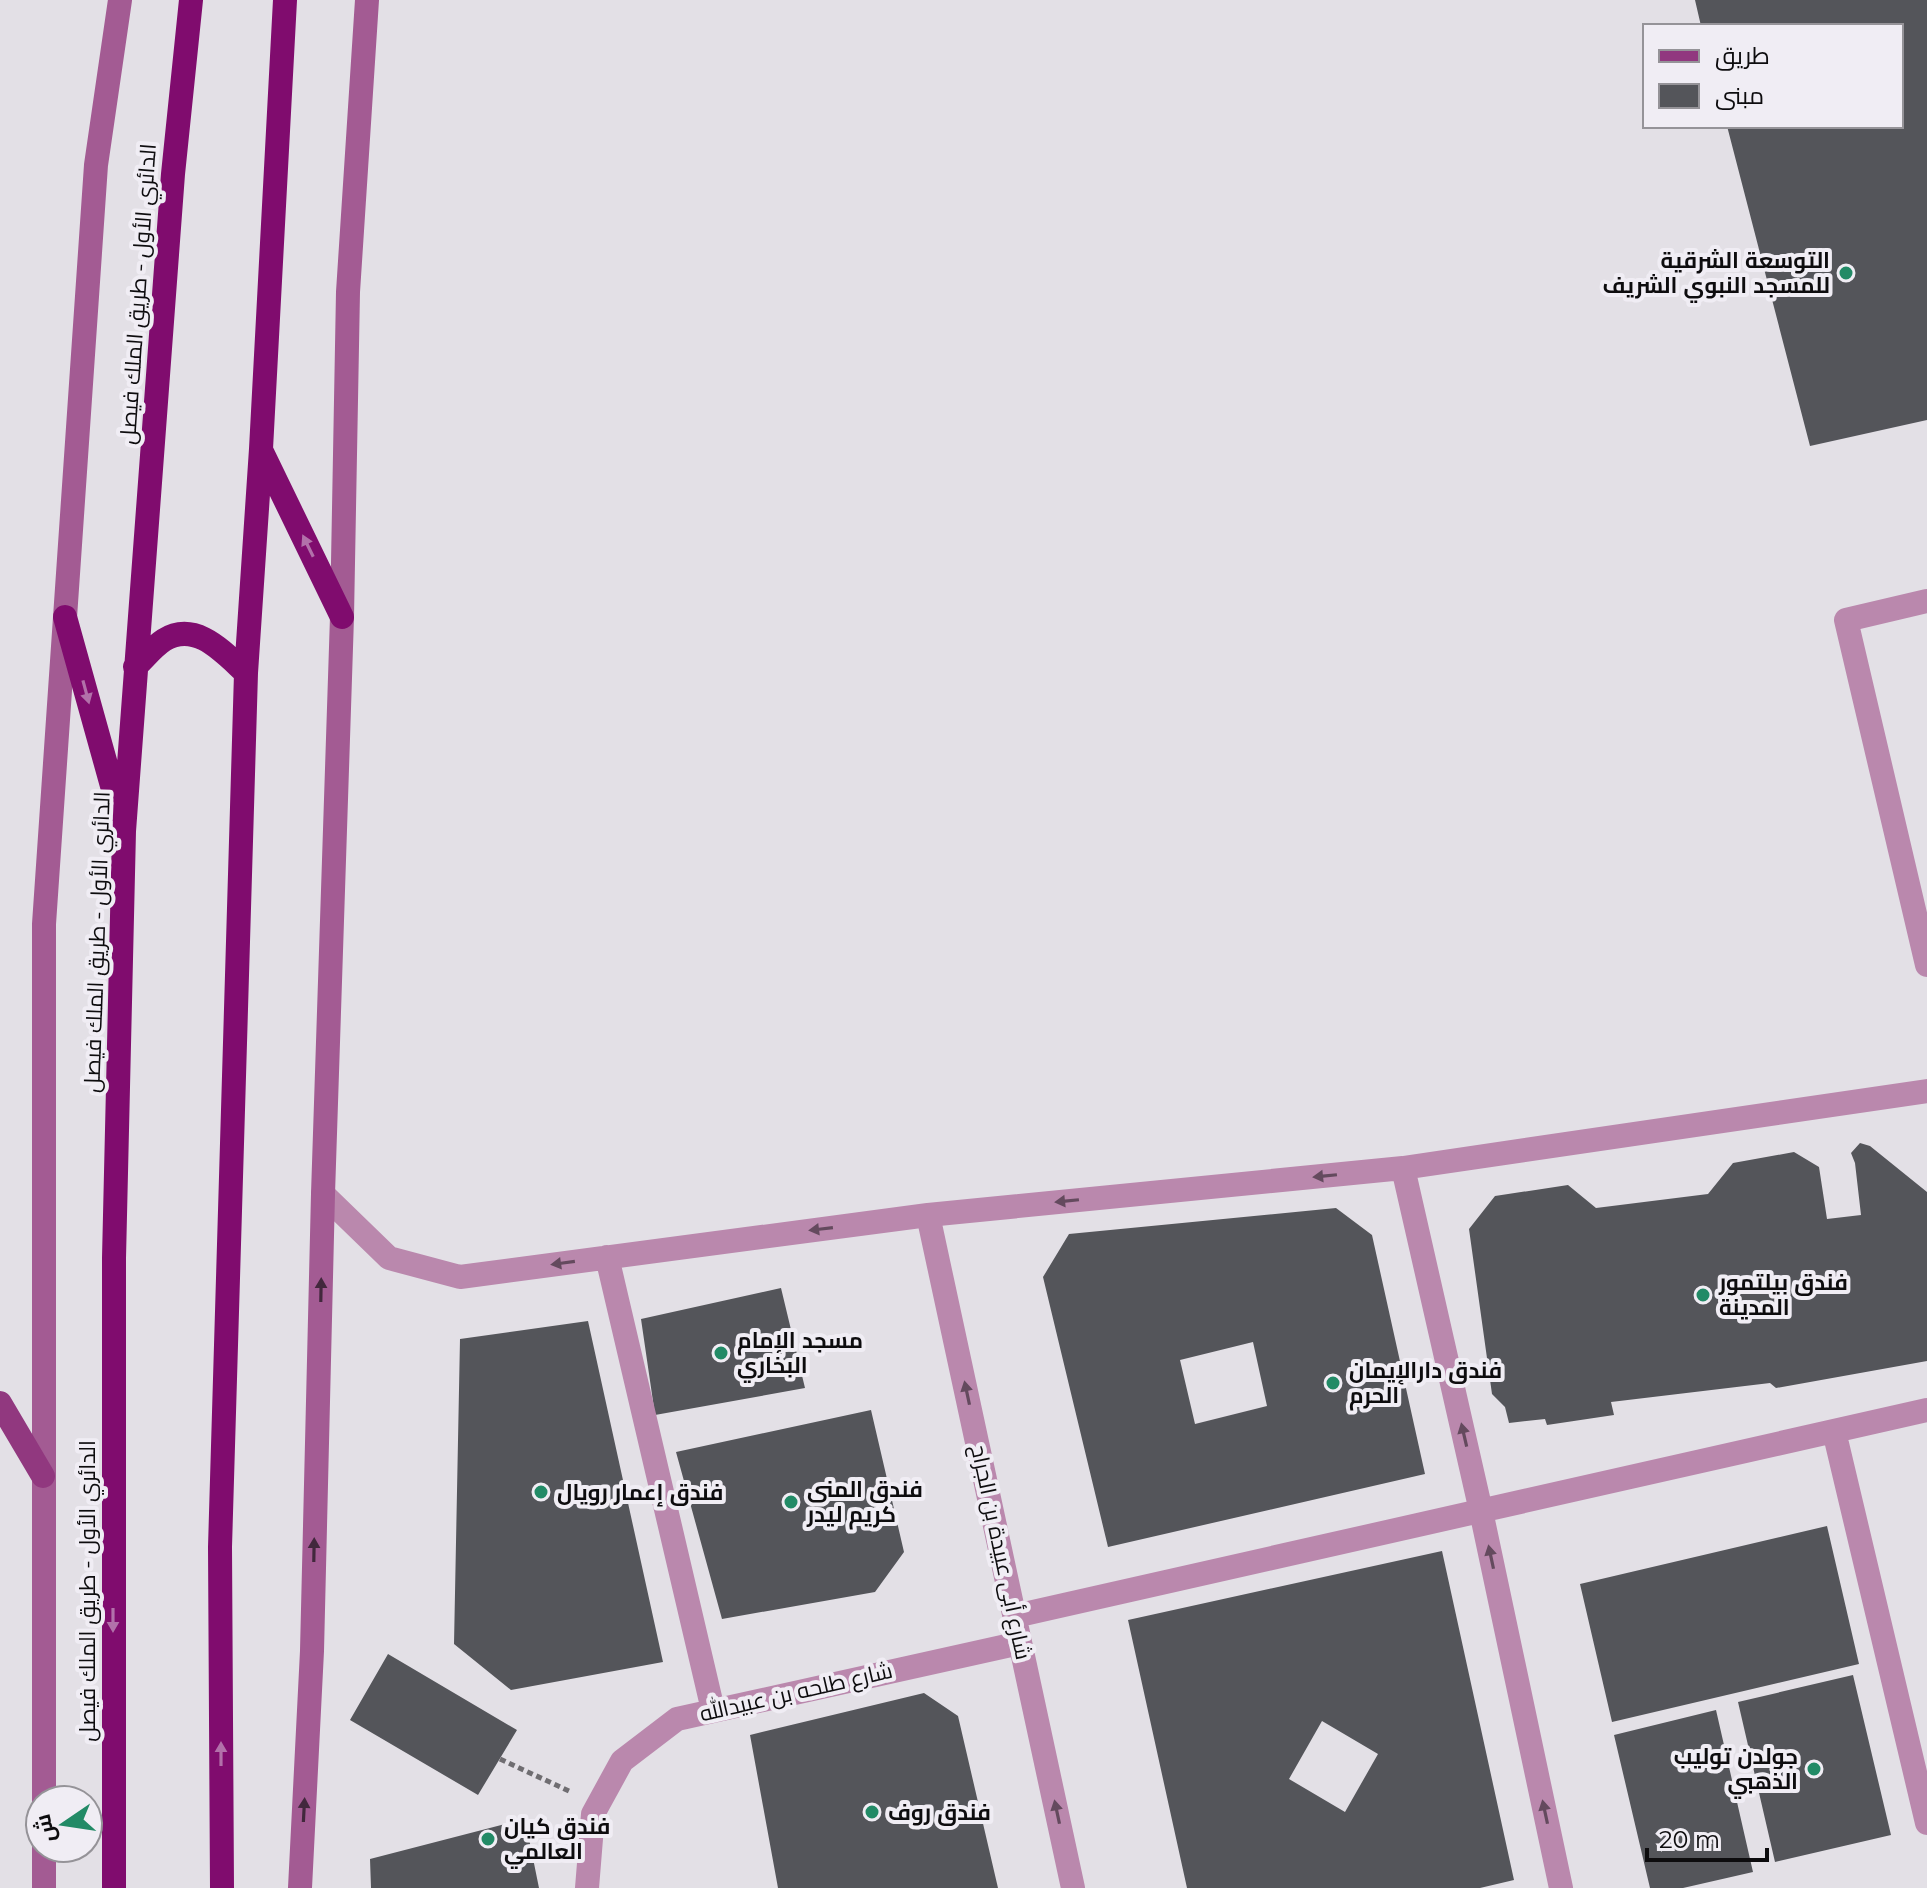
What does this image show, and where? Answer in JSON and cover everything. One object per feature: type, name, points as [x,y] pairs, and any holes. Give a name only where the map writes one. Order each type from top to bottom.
[{"type":"highway","name":"الدائري الأول - طريق الملك فيصل","points":[[114,1888],[114,1258],[124,831],[173,174],[191,0]]},
{"type":"highway","points":[[222,1888],[220,1547],[246,673],[285,0]]},
{"type":"highway","points":[[261,449],[342,617]]},
{"type":"highway","points":[[65,617],[124,831]]},
{"type":"highway","points":[[135,667],[165,639],[186,634],[209,639],[246,673]]},
{"type":"main road","points":[[44,1784],[44,924],[96,165],[120,0]]},
{"type":"main road","points":[[300,1888],[312,1651],[342,617],[348,292],[367,0]]},
{"type":"main road","points":[[0,1403],[43,1476]]},
{"type":"main road","points":[[44,1864],[44,1888]]},
{"type":"street","points":[[1927,601],[1846,620],[1916,873],[1927,965]]},
{"type":"street","points":[[323,1194],[389,1258],[460,1277],[928,1215],[1403,1168],[1927,1091]]},
{"type":"street","points":[[1403,1168],[1481,1511],[1561,1888]]},
{"type":"street","name":"شارع أبى عبيدة بن الجراح","points":[[928,1215],[1073,1888]]},
{"type":"street","points":[[607,1257],[713,1710]]},
{"type":"street","points":[[1015,1616],[1927,1410]]},
{"type":"street","points":[[1834,1431],[1927,1823]]},
{"type":"street","name":"شارع طلحه بن عبيدالله","points":[[587,1888],[593,1814],[598,1804],[622,1761],[677,1719],[1020,1643]]},
{"type":"path","points":[[500,1759],[598,1804]]},
{"type":"building","name":"التوسعة الشرقية للمسجد النبوي الشريف","points":[[1695,0],[1927,0],[1927,420],[1810,446],[1728,128],[1903,128],[1903,24],[1701,24]]},
{"type":"building","name":"فندق بيلتمور المدينة","points":[[1860,1143],[1870,1146],[1927,1192],[1927,1361],[1776,1388],[1770,1383],[1611,1402],[1614,1415],[1547,1425],[1545,1419],[1509,1423],[1505,1407],[1492,1394],[1469,1229],[1495,1196],[1568,1185],[1596,1208],[1708,1194],[1733,1163],[1794,1152],[1819,1167],[1827,1219],[1861,1215],[1851,1153]]},
{"type":"building","name":"فندق دارالإيمان الحرم","points":[[1336,1208],[1372,1235],[1425,1474],[1108,1547],[1043,1277],[1069,1234]],"holes":[[[1253,1342],[1267,1406],[1195,1424],[1180,1360]]]},
{"type":"building","name":"مسجد الإمام البخاري","points":[[781,1288],[805,1388],[655,1415],[641,1319]]},
{"type":"building","name":"فندق إعمار رويال","points":[[588,1321],[663,1662],[511,1690],[454,1644],[460,1339]]},
{"type":"building","name":"فندق المنى كريم ليدر","points":[[871,1410],[904,1552],[875,1592],[722,1619],[676,1452]]},
{"type":"building","points":[[1827,1526],[1859,1664],[1612,1722],[1580,1584]]},
{"type":"building","points":[[1442,1551],[1514,1880],[1480,1888],[1187,1888],[1128,1620]],"holes":[[[1322,1721],[1378,1754],[1345,1812],[1289,1779]]]},
{"type":"building","points":[[388,1654],[517,1730],[478,1795],[350,1720]]},
{"type":"building","name":"جولدن توليب الذهبي","points":[[1853,1675],[1891,1835],[1775,1862],[1738,1702]]},
{"type":"building","name":"فندق روف","points":[[924,1693],[958,1716],[998,1888],[778,1888],[750,1735]]},
{"type":"building","points":[[1716,1710],[1753,1872],[1683,1888],[1650,1888],[1614,1735]]},
{"type":"building","name":"فندق كيان العالمي","points":[[525,1819],[539,1888],[371,1888],[370,1859]]},
{"type":"place","name":"التوسعة الشرقية للمسجد النبوي الشريف","points":[[1846,273]]},
{"type":"place","name":"فندق بيلتمور المدينة","points":[[1703,1295]]},
{"type":"place","name":"مسجد الإمام البخاري","points":[[721,1353]]},
{"type":"place","name":"فندق دارالإيمان الحرم","points":[[1333,1383]]},
{"type":"place","name":"فندق إعمار رويال","points":[[541,1492]]},
{"type":"place","name":"فندق المنى كريم ليدر","points":[[791,1502]]},
{"type":"place","name":"جولدن توليب الذهبي","points":[[1814,1769]]},
{"type":"place","name":"فندق روف","points":[[872,1812]]},
{"type":"place","name":"فندق كيان العالمي","points":[[488,1839]]}]
